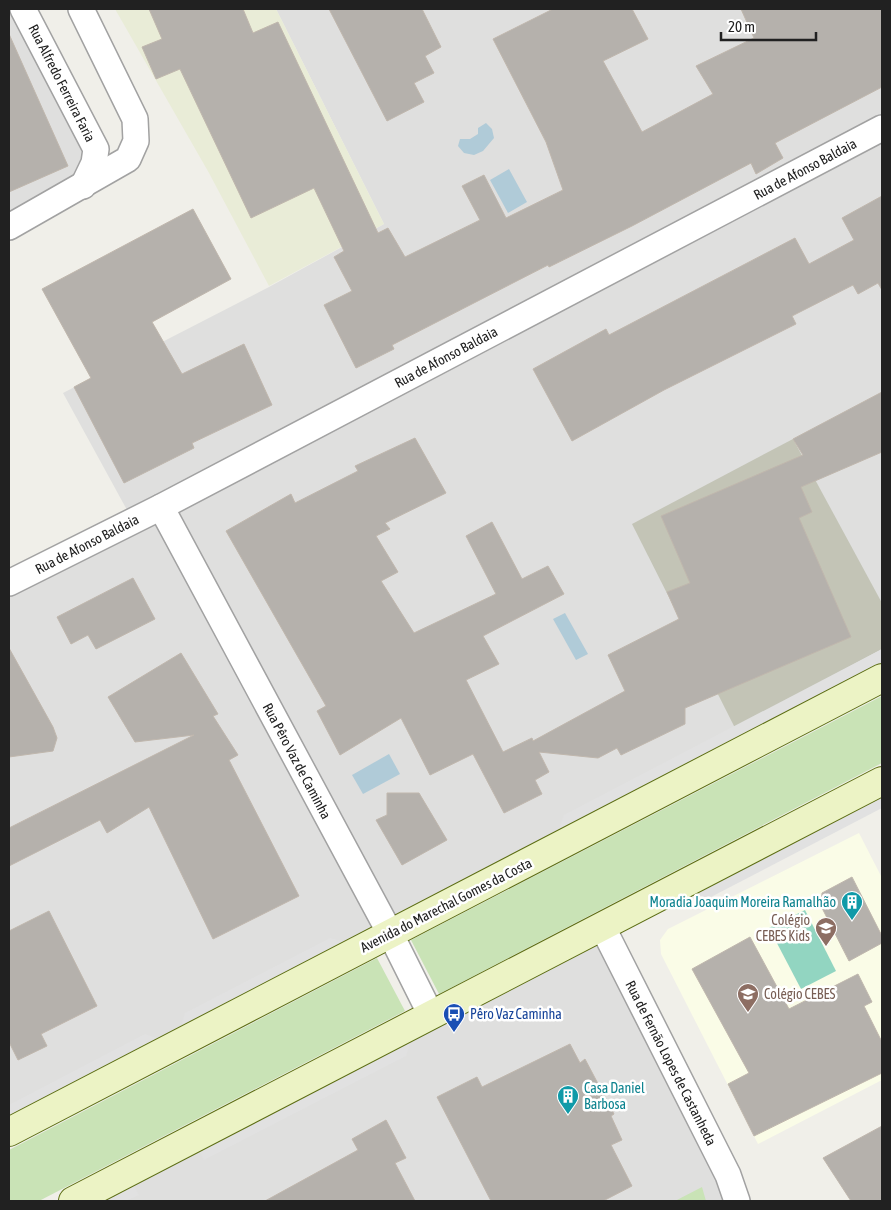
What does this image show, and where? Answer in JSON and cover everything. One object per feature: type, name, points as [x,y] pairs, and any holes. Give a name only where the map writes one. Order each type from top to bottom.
[{"type":"main road","name":"Avenida do Marechal Gomes da Costa","points":[[9,1132],[882,678]]},
{"type":"main road","points":[[73,1201],[882,781]]},
{"type":"street","name":"Rua Alfredo Ferreira Faria","points":[[23,9],[96,149],[94,163],[83,186]]},
{"type":"street","points":[[9,227],[128,159],[136,141],[135,119],[81,9]]},
{"type":"street","name":"Rua de Afonso Baldaia","points":[[9,583],[161,507],[882,128]]},
{"type":"street","name":"Rua Pêro Vaz de Caminha","points":[[161,507],[431,1015]]},
{"type":"street","name":"Rua de Fernão Lopes de Castanheda","points":[[602,926],[728,1175],[737,1201]]},
{"type":"shaded area","points":[[9,9],[23,9],[96,149],[83,186],[9,226]]},
{"type":"shaded area","points":[[115,9],[276,9],[384,224],[269,286],[209,173]]},
{"type":"shaded area","points":[[276,9],[882,9],[882,678],[9,1132],[9,586],[133,521],[63,393],[269,287],[384,224]]},
{"type":"shaded area","points":[[793,439],[882,603],[882,649],[735,728],[632,524]]},
{"type":"shaded area","points":[[882,649],[882,661],[559,830],[564,815]]},
{"type":"shaded area","points":[[882,797],[882,808],[709,898],[695,895]]},
{"type":"shaded area","name":"Colégio CEBES","points":[[859,833],[882,878],[882,1080],[758,1144],[661,954],[660,940],[668,929]]},
{"type":"shaded area","points":[[602,926],[737,1201],[73,1201]]},
{"type":"shaded area","points":[[330,938],[345,942],[181,1027],[185,1013]]},
{"type":"shaded area","points":[[145,1034],[159,1039],[9,1117],[9,1105]]},
{"type":"shaded area","points":[[410,1043],[406,1056],[204,1160],[200,1152]]},
{"type":"shaded area","points":[[134,1186],[139,1195],[126,1201],[104,1201]]},
{"type":"green space","points":[[882,696],[882,763],[439,994],[411,940]]},
{"type":"green space","points":[[805,910],[836,971],[801,989],[769,928]]},
{"type":"green space","points":[[377,958],[405,1011],[39,1201],[9,1201],[9,1150]]},
{"type":"green space","points":[[702,1187],[706,1201],[675,1201]]},
{"type":"water","points":[[486,123],[492,129],[494,138],[483,151],[474,155],[464,153],[458,146],[460,139],[470,139],[478,134],[478,128]]},
{"type":"water","points":[[509,169],[527,202],[508,213],[490,180]]},
{"type":"water","points":[[565,613],[588,654],[576,660],[553,619]]},
{"type":"water","points":[[389,754],[400,774],[363,794],[352,775]]},
{"type":"building","points":[[149,9],[243,9],[253,33],[278,22],[378,233],[388,228],[405,257],[480,220],[462,186],[484,175],[506,218],[563,190],[546,142],[493,39],[553,9],[632,9],[648,39],[603,61],[642,132],[713,94],[696,66],[754,38],[741,9],[882,9],[882,87],[775,143],[783,158],[756,174],[751,163],[632,226],[549,267],[548,265],[392,345],[394,349],[356,368],[324,305],[352,291],[334,257],[344,251],[314,188],[251,218],[180,69],[156,79],[142,47],[162,39]]},
{"type":"building","points":[[329,9],[422,9],[441,47],[425,56],[434,73],[414,83],[424,102],[387,121]]},
{"type":"building","points":[[9,34],[68,166],[9,192]]},
{"type":"building","points":[[882,196],[882,290],[878,283],[858,294],[853,285],[792,316],[796,324],[664,390],[572,441],[533,369],[606,329],[609,335],[795,238],[809,264],[854,240],[842,218]]},
{"type":"building","points":[[193,209],[231,279],[152,322],[182,374],[244,344],[272,405],[192,443],[194,448],[124,483],[74,387],[91,378],[42,289]]},
{"type":"building","points":[[882,392],[882,452],[801,487],[812,512],[799,518],[851,637],[685,708],[685,724],[621,755],[617,748],[598,758],[539,752],[549,772],[535,780],[542,794],[504,813],[473,754],[430,775],[401,718],[340,755],[317,711],[326,706],[226,531],[291,494],[295,503],[358,471],[355,466],[415,438],[446,493],[385,523],[390,529],[376,536],[398,572],[381,581],[414,633],[496,594],[466,536],[492,522],[522,579],[548,566],[564,594],[483,636],[499,664],[466,680],[503,752],[532,738],[533,741],[625,691],[608,655],[679,619],[667,592],[690,583],[661,516],[803,455],[793,439]]},
{"type":"building","points":[[133,578],[155,619],[96,649],[88,635],[71,644],[57,617]]},
{"type":"building","points":[[9,648],[53,727],[57,738],[53,751],[9,757]]},
{"type":"building","points":[[181,653],[218,714],[213,716],[238,755],[229,760],[299,896],[213,939],[149,807],[107,833],[100,820],[9,866],[9,828],[194,735],[135,742],[108,697]]},
{"type":"building","points":[[387,793],[419,793],[447,840],[402,865],[376,820],[387,815]]},
{"type":"building","name":"Moradia Joaquim Moreira Ramalhão","points":[[852,877],[882,936],[882,943],[849,961],[821,906],[822,893]]},
{"type":"building","points":[[49,911],[97,1006],[41,1034],[47,1046],[18,1060],[9,1042],[9,931]]},
{"type":"building","name":"Colégio CEBES","points":[[750,937],[789,1009],[858,974],[872,1002],[864,1006],[882,1042],[882,1073],[754,1136],[728,1084],[749,1073],[692,969]]},
{"type":"building","points":[[570,1044],[580,1063],[585,1059],[614,1114],[611,1116],[622,1140],[611,1145],[632,1186],[603,1201],[491,1201],[437,1097],[477,1077],[482,1087]]},
{"type":"building","points":[[386,1120],[406,1158],[395,1163],[415,1201],[265,1201],[358,1150],[352,1139]]},
{"type":"building","points":[[882,1126],[882,1201],[851,1201],[823,1158]]},
{"type":"place","name":"Moradia Joaquim Moreira Ramalhão","points":[[852,921]]},
{"type":"place","name":"Colégio CEBES Kids","points":[[826,947]]},
{"type":"place","name":"Colégio CEBES","points":[[748,1013]]},
{"type":"place","name":"Pêro Vaz Caminha","points":[[454,1033]]},
{"type":"place","name":"Casa Daniel Barbosa","points":[[568,1115]]}]
